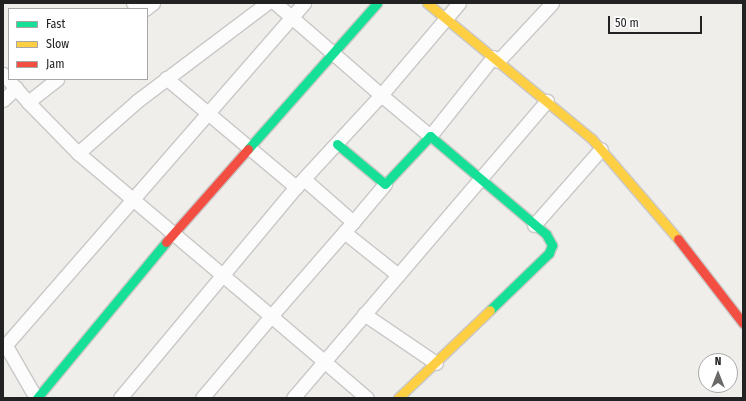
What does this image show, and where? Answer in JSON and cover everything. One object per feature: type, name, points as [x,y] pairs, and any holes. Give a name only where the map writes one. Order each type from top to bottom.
[{"type":"street","points":[[78,153],[166,78],[266,3]]},
{"type":"street","points":[[275,3],[550,240],[551,250],[436,363],[398,398]]},
{"type":"street","points":[[304,3],[206,112],[5,347],[37,398],[173,234],[332,53],[378,3]]},
{"type":"street","points":[[427,3],[547,101],[601,150],[702,268],[743,323]]},
{"type":"street","points":[[120,398],[300,183],[381,95],[459,3]]},
{"type":"street","points":[[202,398],[385,184],[430,136],[496,59],[552,3]]},
{"type":"street","points":[[166,78],[250,147],[300,183],[398,275]]},
{"type":"street","points":[[9,80],[78,153],[367,398]]},
{"type":"street","points":[[28,102],[56,80]]},
{"type":"street","points":[[3,100],[16,88]]},
{"type":"street","points":[[293,398],[547,101]]},
{"type":"street","points":[[337,144],[385,184]]},
{"type":"street","points":[[534,225],[601,150]]},
{"type":"street","points":[[364,314],[436,363]]},
{"type":"traffic: fast","points":[[248,149],[377,3]]},
{"type":"traffic: fast","points":[[337,144],[385,184],[430,136],[546,234],[552,245],[549,253],[490,310]]},
{"type":"traffic: fast","points":[[37,398],[166,242]]},
{"type":"traffic: slow","points":[[427,3],[592,139],[678,239]]},
{"type":"traffic: slow","points":[[398,398],[490,310]]},
{"type":"traffic: jam","points":[[166,242],[248,149]]},
{"type":"traffic: jam","points":[[678,239],[743,323]]}]
